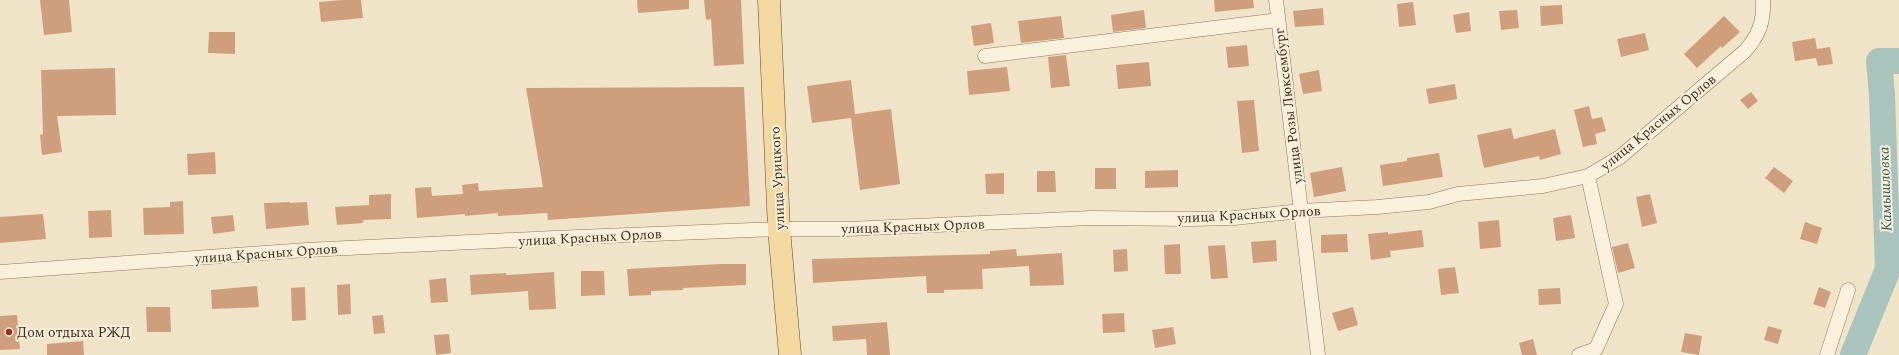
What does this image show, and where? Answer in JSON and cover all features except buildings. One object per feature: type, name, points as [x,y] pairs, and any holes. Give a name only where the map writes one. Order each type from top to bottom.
[{"type":"main road","name":"улица Урицкого","points":[[769,0],[779,229],[790,355]]},
{"type":"street","name":"улица Розы Люксембург","points":[[1276,0],[1318,355]]},
{"type":"street","name":"улица Красных Орлов","points":[[0,272],[306,250],[779,229],[849,229],[1091,218],[1190,220],[1234,218],[1300,211],[1377,207],[1428,202],[1458,194],[1543,186],[1588,176],[1620,157],[1745,51],[1756,38],[1762,22],[1763,0]]},
{"type":"street","points":[[985,56],[1278,20]]},
{"type":"street","points":[[1580,355],[1596,349],[1616,304],[1588,176]]},
{"type":"street","points":[[1827,355],[1848,290]]},
{"type":"waterway","name":"Камышловка","points":[[1853,355],[1888,269],[1882,95],[1879,61],[1899,61]]},
{"type":"place","name":"Дом отдыха РЖД","points":[[9,332]]}]
